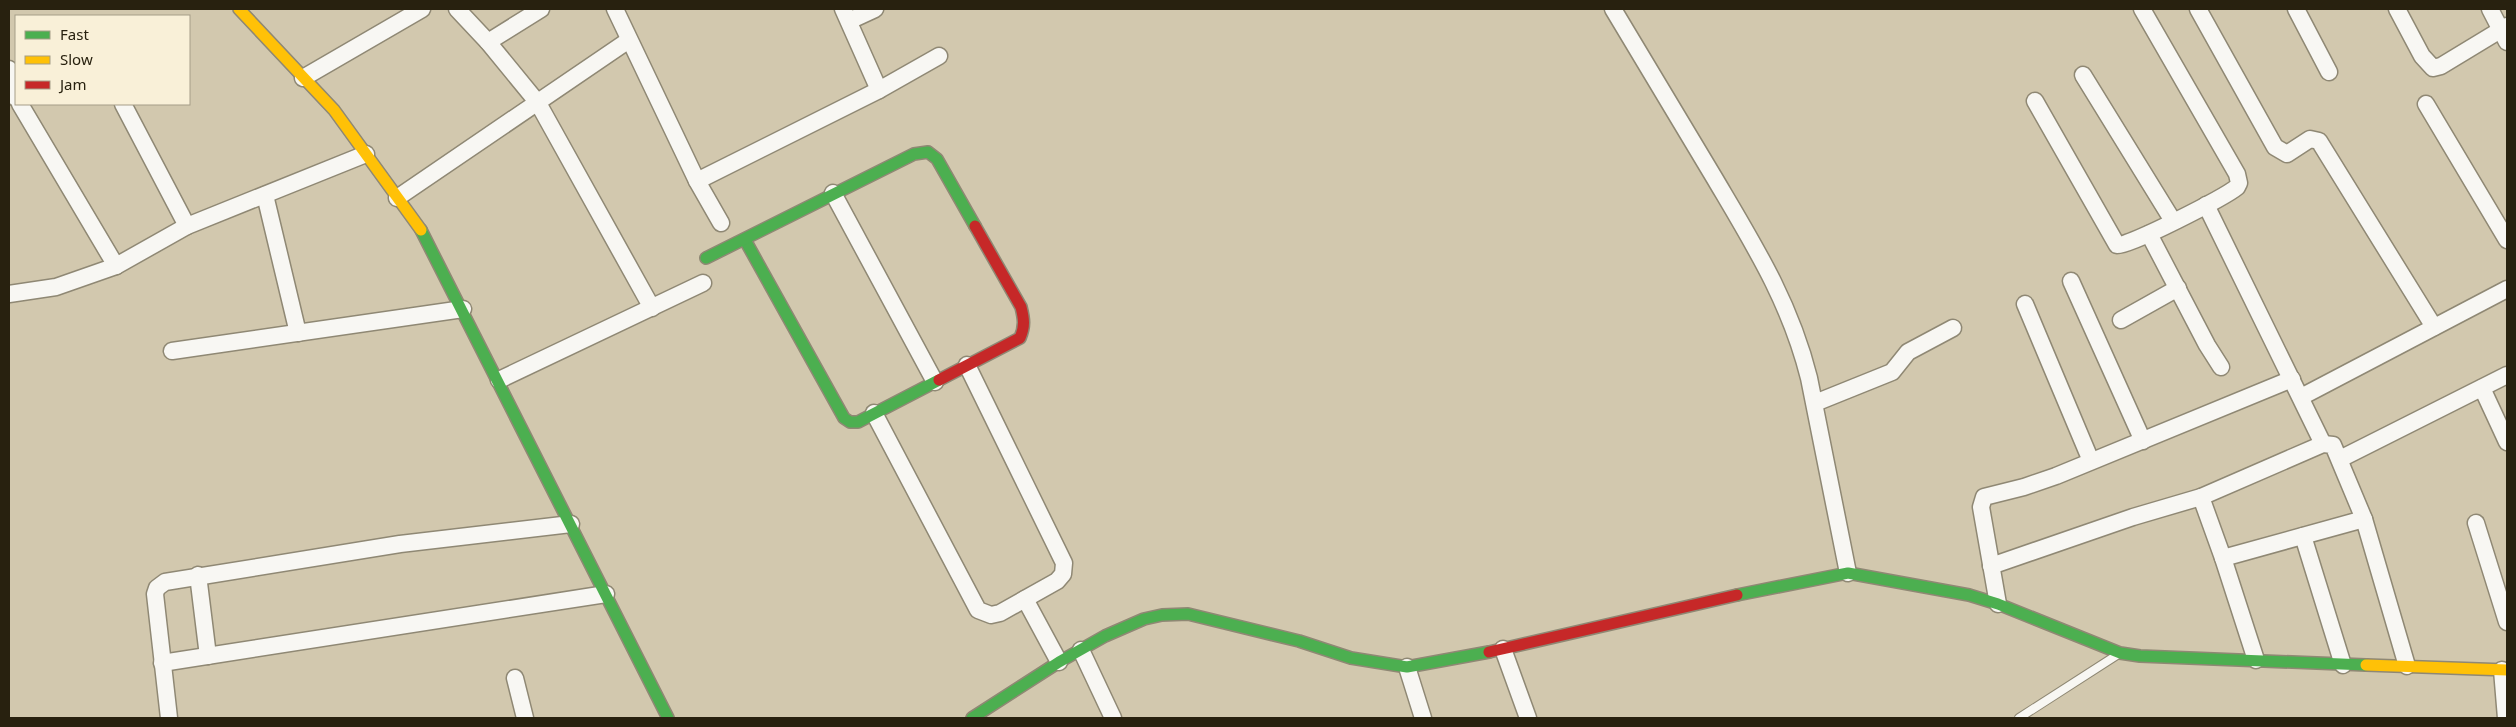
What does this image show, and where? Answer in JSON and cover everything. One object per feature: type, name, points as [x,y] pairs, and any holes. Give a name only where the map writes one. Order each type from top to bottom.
[{"type":"street","points":[[239,9],[334,110],[427,238],[668,718]]},
{"type":"street","points":[[457,9],[488,42],[538,103],[652,308]]},
{"type":"street","points":[[488,42],[541,9]]},
{"type":"street","points":[[615,9],[697,181],[721,224]]},
{"type":"street","points":[[875,9],[846,15],[879,90]]},
{"type":"street","points":[[1613,9],[1768,267],[1788,311],[1802,348],[1815,404],[1848,573]]},
{"type":"street","points":[[2035,101],[2118,245],[2124,245],[2149,234],[2236,188],[2239,183],[2237,174],[2142,9]]},
{"type":"street","points":[[2198,9],[2275,147],[2287,154],[2310,139],[2320,141],[2434,328]]},
{"type":"street","points":[[2296,9],[2329,72]]},
{"type":"street","points":[[2397,9],[2422,56],[2433,68],[2441,66],[2505,32],[2490,9]]},
{"type":"street","points":[[303,78],[412,11]]},
{"type":"street","points":[[398,198],[629,40]]},
{"type":"street","points":[[697,181],[879,90],[939,56]]},
{"type":"street","points":[[9,69],[12,91],[15,96]]},
{"type":"street","points":[[2083,75],[2173,220]]},
{"type":"street","points":[[2426,104],[2507,240]]},
{"type":"street","points":[[21,105],[116,266]]},
{"type":"street","points":[[125,105],[187,226]]},
{"type":"street","points":[[706,258],[745,240],[833,193],[920,152],[928,152],[937,159],[1021,308],[1025,322],[1020,338],[858,422],[850,422],[844,418],[745,240]]},
{"type":"street","points":[[9,294],[56,287],[116,266],[187,226],[366,154]]},
{"type":"street","points":[[833,193],[935,382]]},
{"type":"street","points":[[265,194],[298,333]]},
{"type":"street","points":[[2206,205],[2301,396],[2322,444]]},
{"type":"street","points":[[2149,234],[2221,367]]},
{"type":"street","points":[[2071,281],[2143,441]]},
{"type":"street","points":[[498,380],[703,283]]},
{"type":"street","points":[[2121,320],[2178,288]]},
{"type":"street","points":[[2301,396],[2507,289]]},
{"type":"street","points":[[2024,304],[2092,461]]},
{"type":"street","points":[[172,351],[463,309]]},
{"type":"street","points":[[1815,404],[1892,372],[1908,352],[1954,328]]},
{"type":"street","points":[[874,413],[978,610],[991,615],[1024,599],[1057,581],[1063,574],[1064,563],[966,366]]},
{"type":"street","points":[[2340,459],[2507,375]]},
{"type":"street","points":[[1998,604],[1981,507],[1984,497],[2038,483],[2292,378]]},
{"type":"street","points":[[2482,388],[2507,442]]},
{"type":"street","points":[[1992,566],[2133,517],[2201,497],[2322,444],[2333,445],[2364,519],[2407,666]]},
{"type":"street","points":[[2201,497],[2256,660]]},
{"type":"street","points":[[2223,558],[2364,519]]},
{"type":"street","points":[[2476,523],[2507,622]]},
{"type":"street","points":[[169,718],[155,594],[157,588],[165,582],[400,544],[570,524]]},
{"type":"street","points":[[2303,536],[2344,666]]},
{"type":"street","points":[[972,718],[1081,650],[1144,620],[1162,615],[1188,614],[1299,641],[1351,658],[1407,667],[1503,649],[1765,589],[1848,573],[1969,595],[1998,604],[2120,653],[2166,658],[2256,660],[2344,666],[2407,666],[2504,670],[2506,718]]},
{"type":"street","points":[[198,576],[208,656]]},
{"type":"street","points":[[162,663],[606,594]]},
{"type":"street","points":[[1024,599],[1059,662]]},
{"type":"street","points":[[1503,649],[1528,718]]},
{"type":"street","points":[[1081,650],[1113,718]]},
{"type":"street","points":[[1407,667],[1423,718]]},
{"type":"street","points":[[515,678],[525,718]]},
{"type":"lane","points":[[2019,718],[2120,653]]},
{"type":"traffic: fast","points":[[706,258],[914,154],[928,152],[937,159],[975,226]]},
{"type":"traffic: fast","points":[[421,230],[668,718]]},
{"type":"traffic: fast","points":[[745,240],[844,418],[850,422],[858,422],[939,380]]},
{"type":"traffic: fast","points":[[1737,595],[1848,573],[1969,595],[1998,604],[2120,653],[2140,656],[2366,665]]},
{"type":"traffic: fast","points":[[972,718],[1059,662],[1105,636],[1144,619],[1162,615],[1188,614],[1299,641],[1351,658],[1407,667],[1489,652]]},
{"type":"traffic: slow","points":[[239,9],[334,110],[421,230]]},
{"type":"traffic: slow","points":[[2366,665],[2507,670]]},
{"type":"traffic: jam","points":[[939,380],[1020,338],[1023,330],[1021,307],[975,226]]},
{"type":"traffic: jam","points":[[1489,652],[1737,595]]}]
